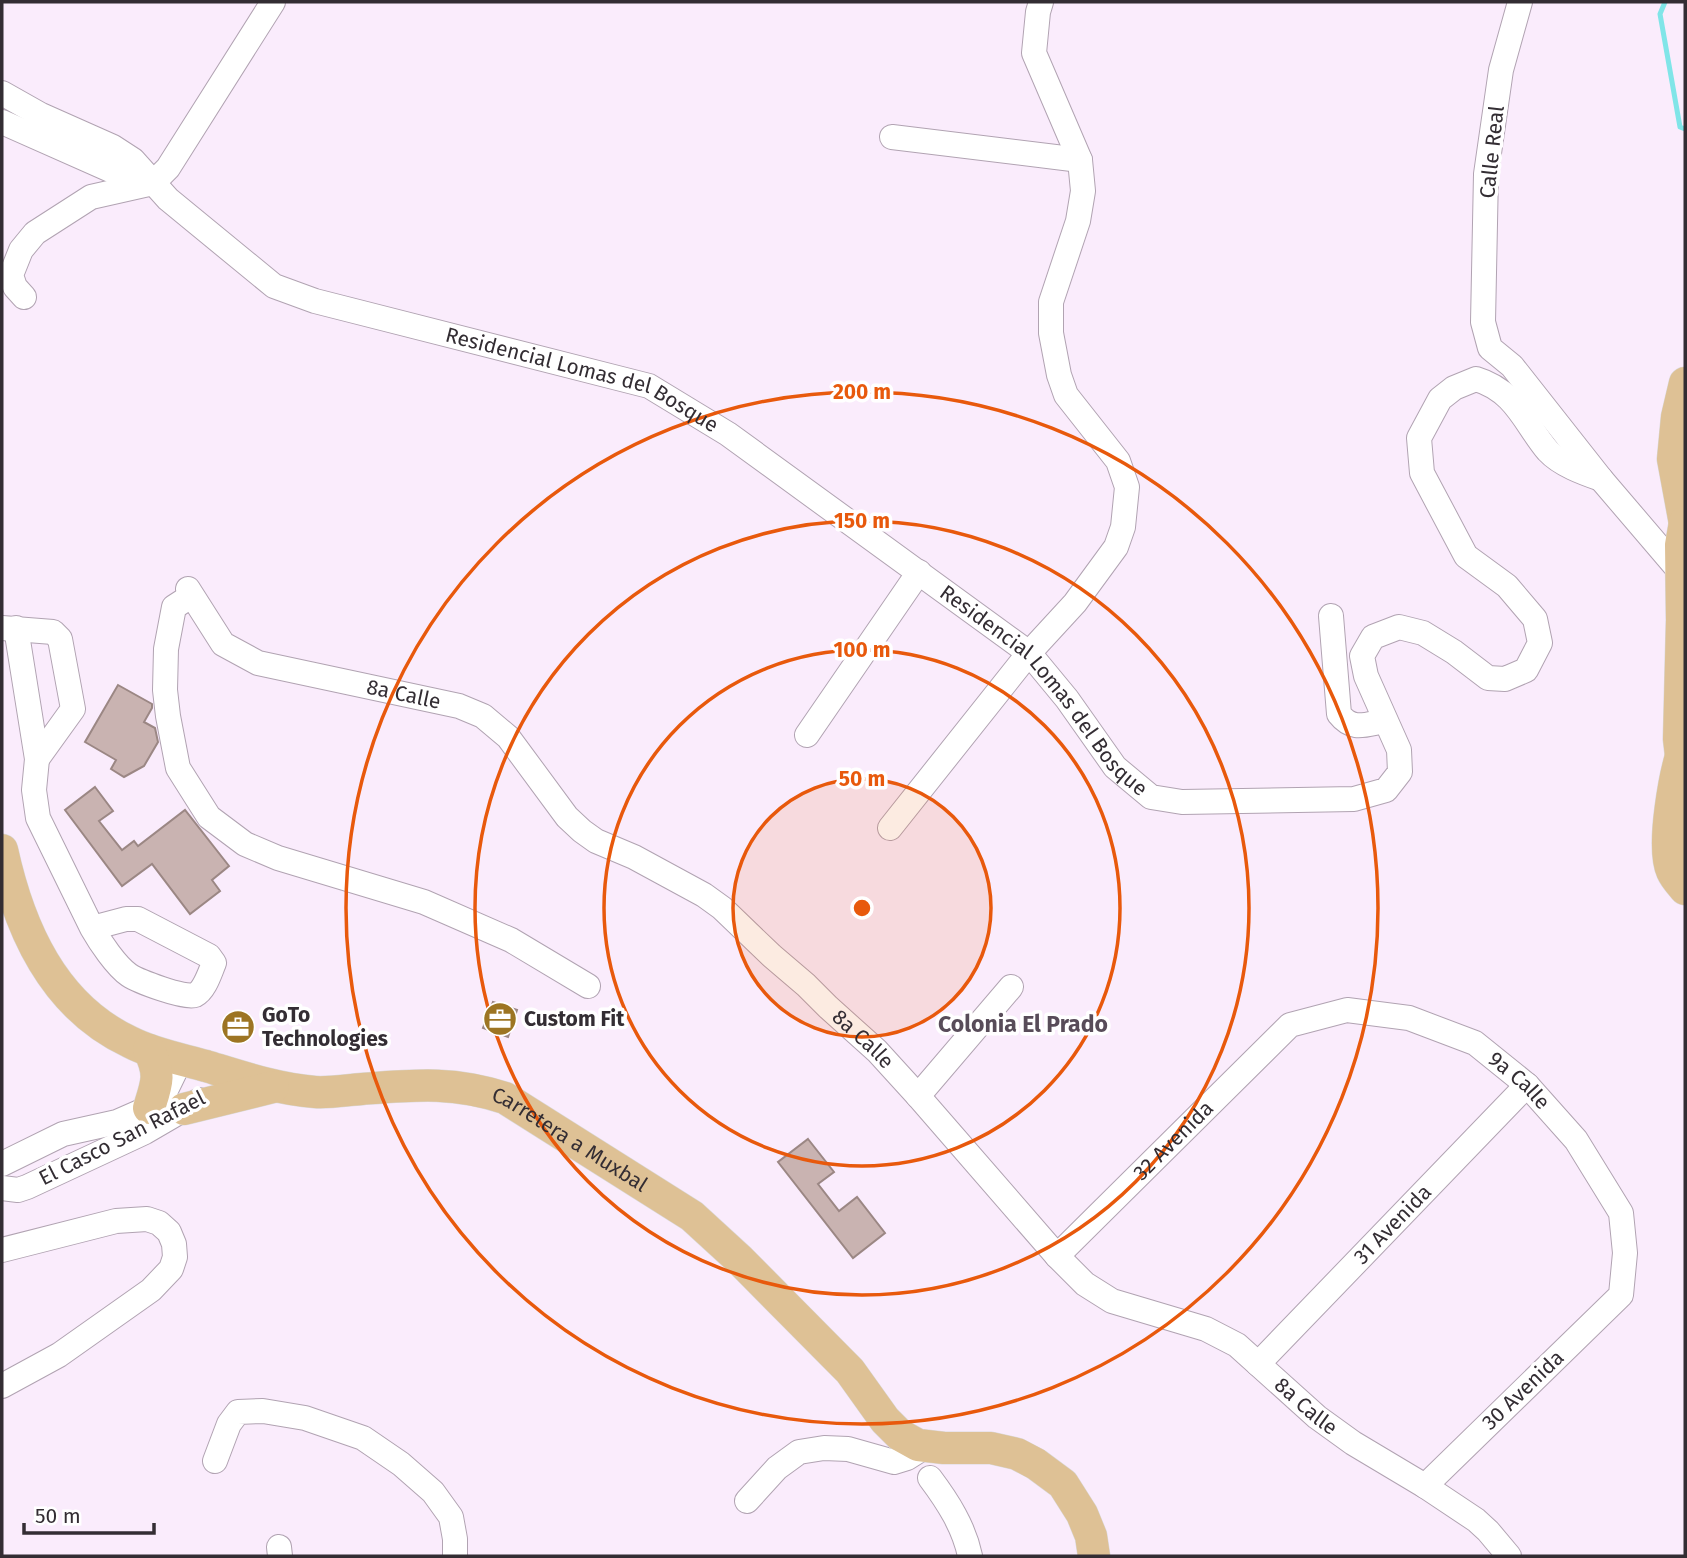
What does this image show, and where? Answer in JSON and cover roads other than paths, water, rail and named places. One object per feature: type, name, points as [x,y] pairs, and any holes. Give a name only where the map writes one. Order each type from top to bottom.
[{"type":"main road","points":[[1685,383],[1677,417],[1673,460],[1685,523],[1681,545],[1684,576],[1683,751],[1675,782],[1668,836],[1671,869],[1685,889]]},
{"type":"main road","name":"Carretera a Muxbal","points":[[2,850],[24,926],[45,968],[69,998],[111,1032],[149,1050],[275,1086],[316,1092],[451,1085],[481,1090],[505,1098],[692,1216],[740,1260],[850,1371],[885,1420],[900,1435],[918,1445],[992,1448],[1017,1454],[1036,1464],[1063,1485],[1082,1514],[1091,1536],[1094,1556]]},
{"type":"main road","points":[[149,1050],[157,1066],[157,1079],[149,1108]]},
{"type":"main road","points":[[184,1109],[275,1086]]},
{"type":"street","points":[[24,297],[15,287],[11,275],[21,250],[35,233],[91,197],[153,183],[168,168],[273,2]]},
{"type":"street","points":[[890,828],[1030,653],[1075,603],[1116,547],[1123,527],[1127,487],[1118,461],[1066,395],[1059,375],[1051,333],[1051,302],[1078,221],[1083,191],[1080,160],[1034,52],[1041,2]]},
{"type":"street","name":"Calle Real","points":[[1520,2],[1501,70],[1486,174],[1483,322],[1490,348],[1512,366],[1601,479],[1684,576]]},
{"type":"street","name":"Residencial Lomas del Bosque","points":[[2,93],[41,115],[114,146],[133,160],[167,200],[274,286],[316,301],[649,386],[728,434],[1030,653],[1067,699],[1115,767],[1152,797],[1182,802],[1354,799],[1386,790],[1400,772],[1399,750],[1366,676],[1362,656],[1373,637],[1399,627],[1423,633],[1488,678],[1505,679],[1526,670],[1539,643],[1535,619],[1507,586],[1466,556],[1422,474],[1419,438],[1440,399],[1454,388],[1476,379],[1481,380],[1519,407],[1549,453],[1579,472],[1601,479]]},
{"type":"street","points":[[2,122],[124,176],[153,183]]},
{"type":"street","points":[[892,137],[1080,160]]},
{"type":"street","points":[[807,735],[919,572]]},
{"type":"street","name":"8a Calle","points":[[588,986],[511,940],[424,902],[278,858],[245,844],[209,817],[177,768],[165,690],[166,649],[174,607],[190,592],[223,644],[258,663],[459,706],[483,716],[508,737],[567,817],[582,831],[596,841],[690,887],[722,908],[877,1051],[1057,1256],[1085,1284],[1112,1301],[1206,1329],[1237,1345],[1317,1417],[1353,1443],[1476,1520],[1509,1556]]},
{"type":"street","points":[[1331,616],[1339,713],[1346,722],[1354,726],[1385,720]]},
{"type":"street","points":[[37,760],[70,714],[72,705],[61,639],[52,632],[9,628],[37,760],[34,790],[38,818],[92,929]]},
{"type":"street","points":[[918,1096],[1011,987]]},
{"type":"street","name":"9a Calle","points":[[1290,1025],[1347,1010],[1409,1018],[1475,1043],[1527,1086],[1576,1140],[1621,1213],[1625,1252],[1620,1295]]},
{"type":"street","name":"32 Avenida","points":[[1057,1256],[1290,1025]]},
{"type":"street","name":"El Casco San Rafael","points":[[2,1164],[55,1138],[80,1129],[117,1122],[149,1108],[165,1092],[181,1059]]},
{"type":"street","name":"El Casco San Rafael","points":[[2,1188],[18,1190],[27,1187],[145,1132],[239,1076]]},
{"type":"street","name":"31 Avenida","points":[[1258,1364],[1527,1086]]},
{"type":"street","points":[[55,1138],[70,1165]]},
{"type":"street","points":[[2,1250],[116,1221],[147,1219],[159,1223],[169,1232],[175,1257],[171,1269],[151,1290],[59,1355],[2,1386]]},
{"type":"street","name":"30 Avenida","points":[[1425,1486],[1620,1295]]},
{"type":"street","points":[[215,1461],[229,1423],[238,1412],[263,1411],[305,1418],[363,1438],[401,1464],[433,1492],[451,1517],[455,1556]]},
{"type":"street","points":[[747,1501],[777,1468],[799,1452],[848,1448],[894,1462],[907,1458],[926,1446]]},
{"type":"street","points":[[930,1478],[946,1500],[966,1538],[970,1556]]},
{"type":"waterway","points":[[1665,2],[1660,14],[1680,127],[1685,129]]},
{"type":"place","name":"Custom Fit","points":[[500,1019]]},
{"type":"place","name":"GoTo Technologies","points":[[238,1027]]},
{"type":"district","name":"Colonia El Prado","points":[[1023,1024]]}]
